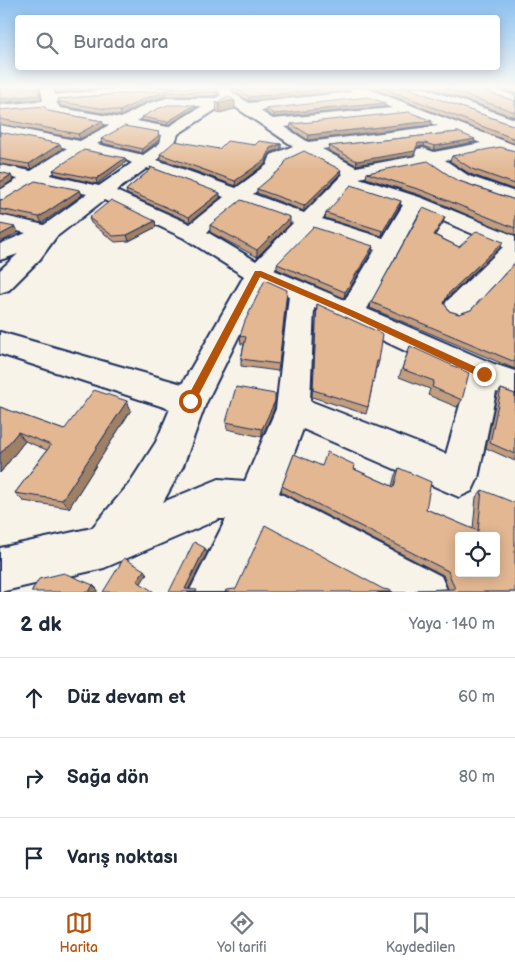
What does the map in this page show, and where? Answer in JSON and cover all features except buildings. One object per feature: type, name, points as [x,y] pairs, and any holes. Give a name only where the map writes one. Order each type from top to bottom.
[{"type":"street","points":[[83,116],[171,132]]},
{"type":"street","points":[[0,199],[121,122],[134,116]]},
{"type":"street","points":[[0,253],[48,232],[166,145],[171,132],[194,116]]},
{"type":"street","points":[[257,116],[351,177],[515,244]]},
{"type":"street","points":[[345,116],[368,138]]},
{"type":"street","points":[[270,124],[350,116]]},
{"type":"street","points":[[421,116],[500,145]]},
{"type":"street","points":[[491,116],[515,124]]},
{"type":"street","points":[[192,233],[275,167],[277,159],[305,147],[368,138],[457,129]]},
{"type":"street","points":[[0,130],[130,156],[307,222],[389,247]]},
{"type":"street","points":[[104,547],[143,498],[170,454],[190,401],[258,273],[351,177],[430,158],[500,145],[515,132]]},
{"type":"street","points":[[0,144],[19,134]]},
{"type":"street","points":[[399,135],[462,180],[515,199]]},
{"type":"street","points":[[0,170],[102,192],[192,233],[258,273],[499,380],[459,478],[293,409]]},
{"type":"street","points":[[351,313],[415,202]]},
{"type":"street","points":[[0,221],[48,232]]},
{"type":"street","points":[[0,284],[32,254],[48,232]]},
{"type":"street","points":[[457,308],[515,248]]},
{"type":"street","points":[[212,592],[256,502],[293,409],[302,292]]},
{"type":"street","points":[[0,343],[190,401]]},
{"type":"street","points":[[0,570],[104,547],[219,499],[256,502],[425,592]]},
{"type":"route","points":[[190,401],[258,273],[484,374]]}]
